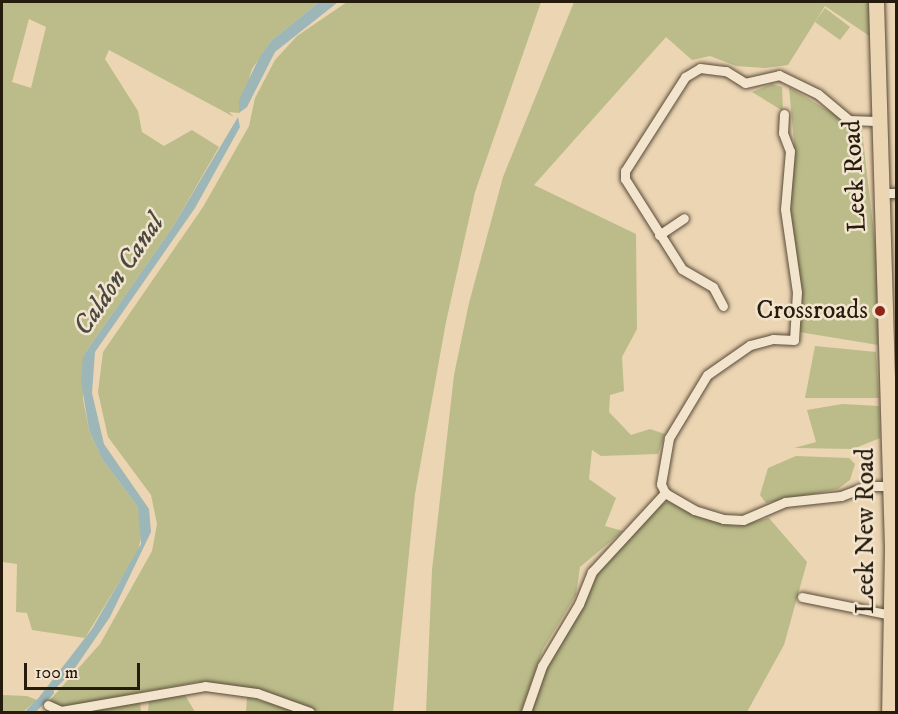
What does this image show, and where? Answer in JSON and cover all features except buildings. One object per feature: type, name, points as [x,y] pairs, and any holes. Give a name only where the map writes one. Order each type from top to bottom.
[{"type":"highway","name":"Leek Road","points":[[876,2],[876,121],[889,193],[885,348]]},
{"type":"highway","name":"Leek New Road","points":[[885,348],[894,548],[889,712]]},
{"type":"street","points":[[723,306],[718,292],[689,276],[659,235],[625,171],[685,77],[700,68],[726,70],[745,83],[779,75],[792,78],[849,120],[876,121]]},
{"type":"street","points":[[526,712],[542,666],[579,604],[592,572],[665,493],[662,462],[669,438],[707,375],[750,345],[773,339],[794,340],[797,292],[785,209],[790,151],[783,133],[784,114]]},
{"type":"street","points":[[659,235],[684,218]]},
{"type":"street","points":[[665,493],[708,515],[743,520],[785,502],[842,496],[867,486],[890,486]]},
{"type":"street","points":[[807,595],[891,615]]},
{"type":"street","points":[[48,705],[61,711],[205,686],[257,693],[310,712]]},
{"type":"green space","points":[[2,2],[319,2],[271,41],[252,69],[239,113],[229,112],[234,117],[109,50],[105,59],[138,111],[142,132],[164,146],[192,130],[219,147],[172,228],[83,356],[83,399],[89,430],[102,459],[138,507],[143,529],[138,551],[85,638],[32,630],[27,613],[16,612],[17,564],[2,562]],"holes":[[[29,19],[46,27],[31,88],[12,82]]]},
{"type":"green space","points":[[347,2],[541,2],[475,192],[446,322],[415,494],[393,712],[322,712],[198,682],[61,707],[49,701],[100,644],[152,551],[157,524],[151,495],[108,437],[98,392],[103,352],[203,207],[249,126],[255,98],[275,60],[297,36]]},
{"type":"green space","points":[[574,2],[870,2],[871,37],[825,6],[788,65],[765,68],[736,66],[710,56],[692,60],[666,37],[534,185],[636,234],[637,329],[622,357],[624,391],[610,395],[609,412],[631,435],[650,429],[665,434],[658,454],[601,456],[592,450],[589,479],[616,498],[605,526],[623,531],[580,567],[576,595],[543,649],[521,712],[426,712],[432,570],[454,375],[469,303],[503,177]]},
{"type":"green space","points":[[825,8],[850,27],[840,40],[815,22]]},
{"type":"green space","points":[[772,84],[782,87],[783,111],[752,92]]},
{"type":"green space","points":[[789,87],[862,131],[877,259],[878,345],[799,332],[787,209],[794,142]]},
{"type":"green space","points":[[815,346],[876,352],[879,398],[805,398]]},
{"type":"green space","points":[[842,404],[879,406],[880,438],[853,449],[794,448],[816,442],[807,410]]},
{"type":"green space","points":[[796,456],[849,458],[855,464],[850,480],[838,489],[766,503],[760,495],[768,468]]},
{"type":"green space","points":[[669,502],[701,518],[737,526],[769,518],[807,562],[784,645],[747,712],[530,712],[556,643],[605,562],[660,504]]},
{"type":"green space","points":[[177,694],[185,695],[195,712],[148,712],[149,700]]},
{"type":"green space","points":[[2,695],[27,696],[37,700],[23,712],[2,712]]},
{"type":"green space","points":[[247,697],[269,703],[297,712],[246,712]]},
{"type":"green space","points":[[140,702],[141,712],[77,712]]},
{"type":"water","points":[[319,2],[338,2],[275,52],[247,107],[239,113],[239,100],[259,58],[271,41]]},
{"type":"water","points":[[238,117],[240,127],[195,208],[95,352],[92,393],[104,444],[149,509],[151,532],[110,617],[73,671],[44,700],[40,696],[92,629],[141,544],[138,507],[102,459],[89,430],[81,381],[83,356],[172,228]]},
{"type":"waterway","name":"Caldon Canal","points":[[30,712],[50,692]]},
{"type":"place","name":"Crossroads","points":[[880,311]]}]
